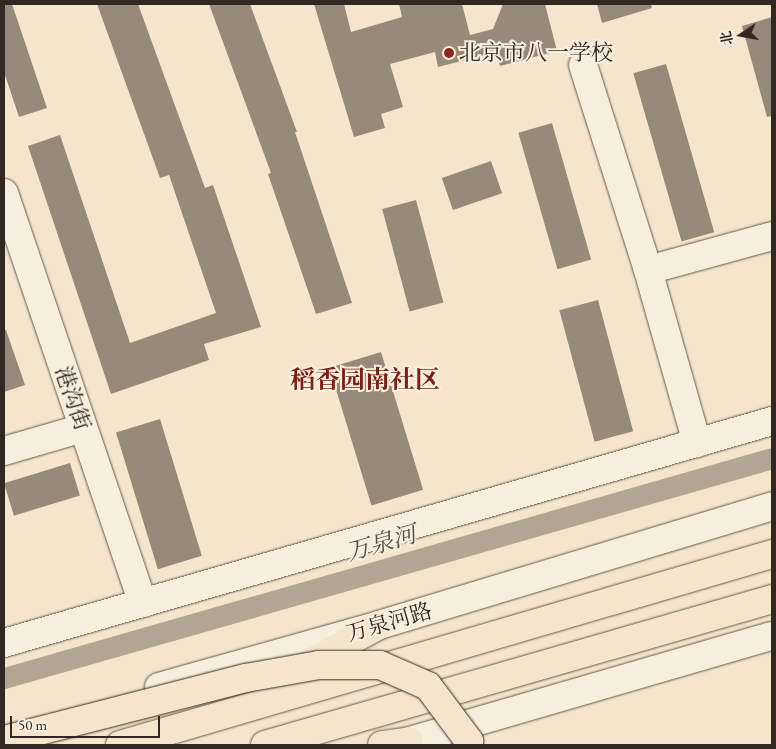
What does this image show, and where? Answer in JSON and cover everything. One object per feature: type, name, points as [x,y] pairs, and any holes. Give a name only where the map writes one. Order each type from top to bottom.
[{"type":"highway","name":"万泉河路","points":[[120,745],[772,554]]},
{"type":"highway","points":[[265,745],[772,599]]},
{"type":"highway","points":[[200,722],[379,625]]},
{"type":"highway","points":[[4,740],[246,678],[319,665],[380,665],[428,686],[469,741],[468,745]]},
{"type":"highway","points":[[382,745],[402,743]]},
{"type":"street","points":[[583,65],[648,270],[697,443]]},
{"type":"street","name":"港沟街","points":[[4,192],[143,603]]},
{"type":"street","points":[[648,270],[772,236]]},
{"type":"street","points":[[4,643],[772,421]]},
{"type":"street","points":[[4,451],[83,428]]},
{"type":"street","name":"万泉河路","points":[[4,731],[379,625],[772,506]]},
{"type":"street","points":[[402,743],[772,636]]},
{"type":"building","points":[[4,4],[12,4],[47,108],[19,117],[4,72]]},
{"type":"building","points":[[97,4],[138,4],[205,188],[213,185],[261,327],[204,344],[209,360],[111,394],[28,146],[60,135],[130,343],[216,313],[169,175],[160,178]]},
{"type":"building","points":[[209,4],[250,4],[297,132],[295,132],[352,303],[316,314],[268,174],[271,173]]},
{"type":"building","points":[[314,4],[344,4],[351,32],[402,17],[399,4],[462,4],[470,35],[493,29],[503,4],[545,4],[557,51],[500,66],[496,52],[438,67],[435,52],[390,64],[403,107],[381,114],[385,128],[354,137]]},
{"type":"building","points":[[597,4],[651,4],[652,8],[602,23]]},
{"type":"building","points":[[772,17],[772,116],[767,117],[742,26]]},
{"type":"building","points":[[666,64],[714,232],[682,242],[633,73]]},
{"type":"building","points":[[552,123],[591,259],[557,269],[518,133]]},
{"type":"building","points":[[491,161],[502,193],[453,210],[442,178]]},
{"type":"building","points":[[416,200],[443,302],[410,311],[382,209]]},
{"type":"building","points":[[598,300],[633,431],[595,442],[559,310]]},
{"type":"building","points":[[4,330],[6,330],[25,385],[4,392]]},
{"type":"building","points":[[381,352],[423,490],[371,505],[329,368]]},
{"type":"building","points":[[160,419],[202,556],[158,569],[116,432]]},
{"type":"building","points":[[70,463],[80,496],[14,516],[4,483]]},
{"type":"waterway","name":"万泉河","points":[[4,678],[772,458]]},
{"type":"place","name":"北京市八一学校","points":[[449,53]]},
{"type":"district","name":"稻香园南社区","points":[[365,379]]}]
